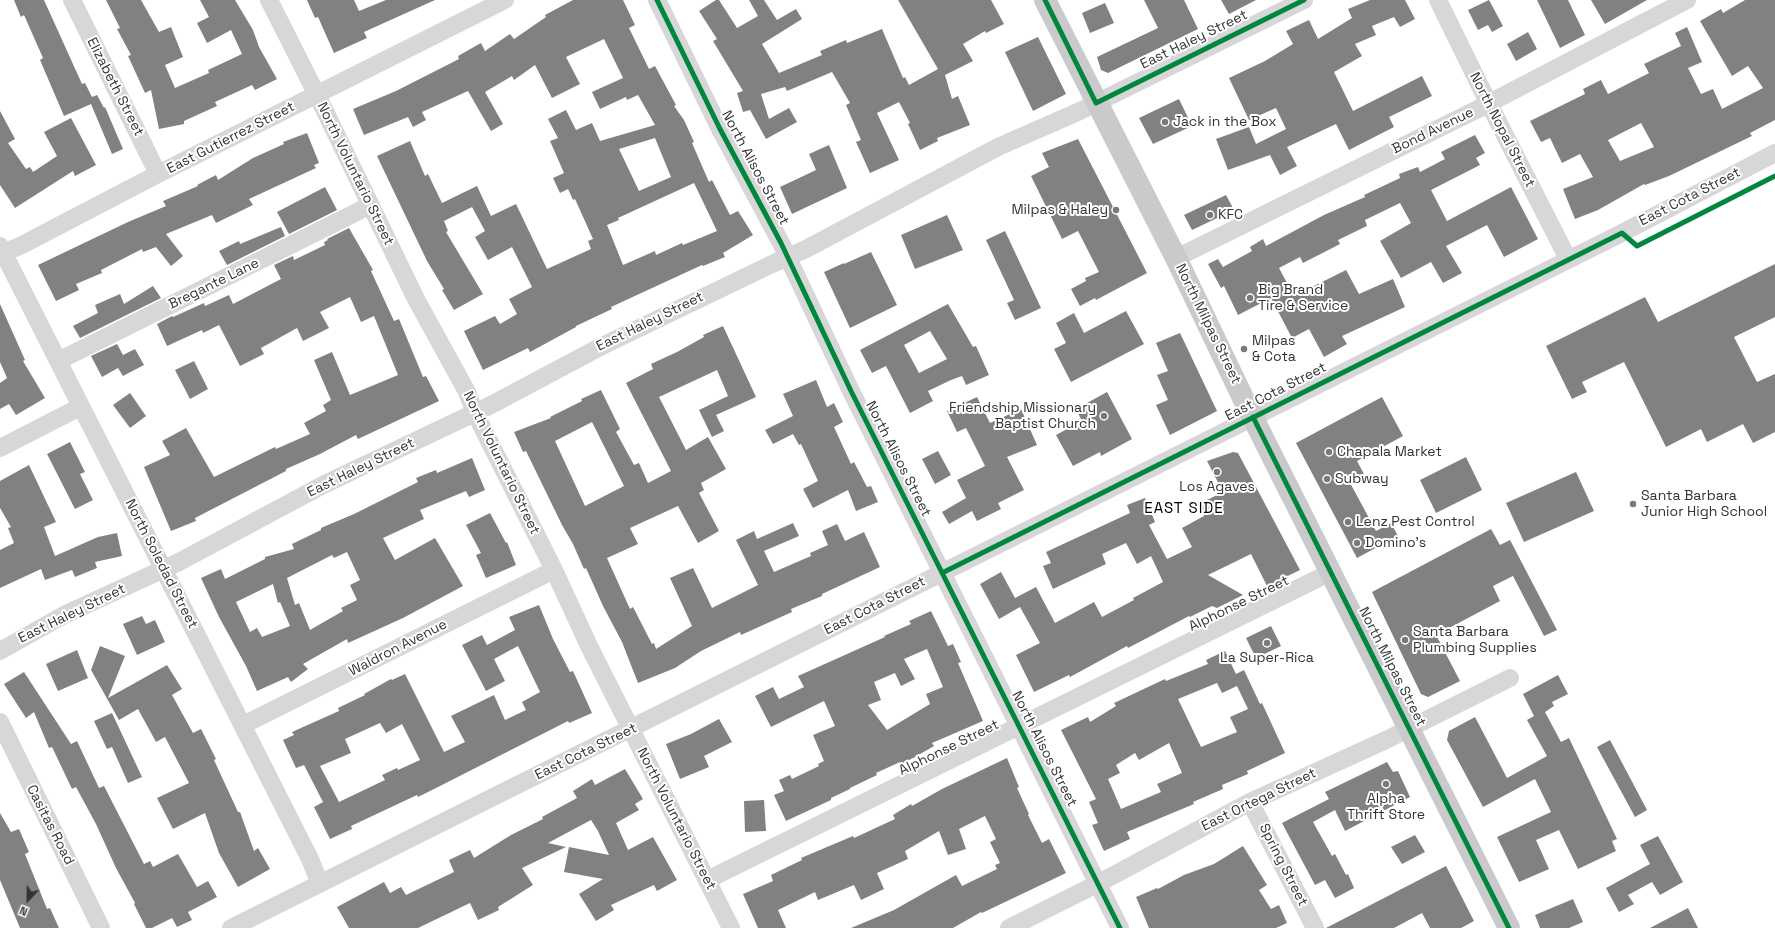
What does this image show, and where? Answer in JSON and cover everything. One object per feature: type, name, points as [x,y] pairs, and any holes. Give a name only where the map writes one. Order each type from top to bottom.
[{"type":"main road","name":"North Milpas Street","points":[[1045,0],[1176,258],[1330,572],[1410,728],[1509,928]]},
{"type":"street","name":"Elizabeth Street","points":[[72,0],[158,174]]},
{"type":"street","name":"North Voluntario Street","points":[[269,0],[369,206],[416,299],[467,392],[475,413],[554,570],[589,646],[731,928]]},
{"type":"street","name":"East Gutierrez Street","points":[[1,251],[20,246],[158,174],[504,0]]},
{"type":"street","name":"North Alisos Street","points":[[658,0],[709,108],[781,243],[851,391],[1019,727],[1099,883],[1120,928]]},
{"type":"street","name":"East Haley Street","points":[[0,650],[64,615],[164,569],[324,485],[475,413],[602,346],[806,249],[984,154],[1096,103],[1304,0]]},
{"type":"street","name":"North Nopal Street","points":[[1438,0],[1488,103],[1568,259]]},
{"type":"street","name":"Bond Avenue","points":[[1176,258],[1488,103],[1687,0]]},
{"type":"street","name":"East Cota Street","points":[[232,928],[631,730],[1568,259],[1775,153]]},
{"type":"street","name":"Bregante Lane","points":[[58,361],[369,206]]},
{"type":"street","name":"North Soledad Street","points":[[1,251],[243,725],[310,859],[320,884]]},
{"type":"street","points":[[0,448],[80,406]]},
{"type":"street","name":"Waldron Avenue","points":[[243,725],[554,570]]},
{"type":"street","name":"Alphonse Street","points":[[707,880],[1330,572]]},
{"type":"street","name":"East Ortega Street","points":[[1009,928],[1099,883],[1250,802],[1410,728],[1510,678]]},
{"type":"street","name":"Casitas Road","points":[[0,722],[101,928]]},
{"type":"street","name":"Spring Street","points":[[1250,802],[1315,928]]},
{"type":"building","points":[[14,0],[44,0],[82,84],[85,83],[92,97],[97,95],[104,108],[105,107],[123,149],[112,154],[91,104],[64,116],[40,60],[43,58],[24,15],[21,17]]},
{"type":"building","points":[[106,0],[141,0],[159,32],[171,27],[183,57],[165,65],[175,88],[209,73],[208,70],[242,54],[231,30],[207,43],[197,23],[209,17],[200,0],[235,0],[253,30],[259,47],[277,79],[255,90],[252,85],[215,102],[217,106],[184,121],[184,124],[159,129],[151,90],[145,93],[128,56],[131,55],[117,29],[120,28]]},
{"type":"building","points":[[307,0],[354,0],[359,11],[386,0],[435,0],[364,32],[367,38],[334,53],[318,17],[315,18]]},
{"type":"building","points":[[573,0],[623,0],[635,25],[629,28],[649,69],[655,66],[676,105],[674,106],[684,120],[709,182],[712,180],[730,215],[738,211],[753,235],[723,253],[725,257],[703,266],[702,265],[611,307],[612,309],[576,326],[530,352],[528,348],[483,370],[464,331],[495,316],[500,324],[517,314],[509,299],[532,287],[512,247],[488,260],[475,237],[485,231],[472,207],[444,221],[448,231],[446,232],[483,294],[454,310],[442,290],[444,289],[427,261],[377,156],[410,141],[425,176],[428,174],[442,203],[477,186],[491,216],[516,204],[547,269],[591,249],[588,241],[593,239],[575,199],[573,200],[568,189],[560,193],[553,178],[564,173],[550,141],[558,138],[548,119],[566,110],[576,130],[592,123],[600,141],[655,125],[638,95],[627,100],[626,97],[600,109],[592,92],[623,78],[604,39],[566,57],[580,84],[552,98],[535,65],[514,80],[512,76],[485,92],[503,124],[491,131],[468,91],[422,112],[426,120],[413,127],[408,117],[364,135],[353,109],[396,91],[459,59],[458,56],[481,43],[485,51],[510,34],[514,39],[546,17],[545,15]],"holes":[[[655,138],[671,177],[639,191],[619,149]],[[694,183],[717,231],[683,245],[682,243],[656,255],[655,251],[623,265],[607,225],[619,220],[618,218]]]},
{"type":"building","points":[[716,0],[719,0],[737,28],[758,16],[749,0],[764,0],[777,20],[796,9],[802,19],[762,44],[779,73],[822,55],[820,51],[846,40],[847,43],[882,29],[903,78],[905,77],[909,85],[938,69],[898,0],[991,0],[1004,24],[986,33],[985,31],[963,44],[973,61],[945,75],[952,99],[958,96],[970,125],[937,138],[938,141],[920,150],[908,124],[910,123],[899,102],[877,113],[899,160],[870,173],[856,142],[861,140],[846,105],[850,103],[832,72],[787,91],[785,87],[761,94],[769,119],[789,108],[797,122],[766,139],[750,110],[743,112],[737,93],[743,91],[713,41],[717,39],[699,11]]},
{"type":"building","points":[[1144,0],[1184,0],[1198,29],[1108,73],[1101,70],[1097,57],[1158,28]]},
{"type":"building","points":[[1221,0],[1256,0],[1229,14]]},
{"type":"building","points":[[1370,0],[1405,0],[1415,19],[1400,27],[1394,17],[1372,26],[1376,35],[1355,44],[1362,56],[1334,72],[1353,111],[1422,76],[1432,96],[1389,117],[1394,127],[1349,150],[1336,124],[1287,147],[1297,166],[1280,175],[1270,155],[1228,170],[1216,139],[1249,127],[1256,144],[1286,129],[1276,108],[1249,120],[1229,78],[1265,61],[1293,44],[1286,31],[1309,20],[1318,39],[1352,18],[1348,9]]},
{"type":"building","points":[[1489,0],[1503,26],[1492,32],[1488,25],[1478,30],[1468,10]]},
{"type":"building","points":[[1537,0],[1568,0],[1585,35],[1560,48]]},
{"type":"building","points":[[1591,0],[1647,0],[1605,24]]},
{"type":"building","points":[[1745,0],[1775,0],[1775,120],[1750,133],[1752,136],[1669,176],[1645,185],[1644,184],[1598,210],[1575,219],[1563,189],[1593,177],[1580,154],[1562,163],[1550,138],[1541,142],[1530,121],[1585,94],[1583,89],[1601,80],[1608,94],[1649,73],[1644,64],[1681,46],[1675,33],[1687,27],[1702,62],[1688,68],[1701,94],[1713,89],[1722,109],[1763,88],[1748,66],[1732,76],[1700,21],[1721,9],[1723,13]],"holes":[[[1641,123],[1654,147],[1620,161],[1608,140]]]},
{"type":"building","points":[[1105,3],[1114,23],[1090,33],[1082,13]]},
{"type":"building","points":[[1528,32],[1537,49],[1516,61],[1507,44]]},
{"type":"building","points":[[1038,37],[1066,94],[1033,111],[1005,52]]},
{"type":"building","points":[[1179,99],[1192,126],[1153,144],[1139,118]]},
{"type":"building","points":[[0,111],[15,139],[8,143],[26,169],[30,167],[33,172],[57,156],[44,132],[71,118],[96,165],[75,176],[73,171],[15,208],[0,185]]},
{"type":"building","points":[[307,133],[319,163],[314,165],[316,168],[249,199],[253,205],[216,223],[212,215],[166,234],[183,256],[171,266],[156,247],[143,252],[142,249],[101,270],[102,273],[76,284],[79,290],[56,301],[38,265],[128,222],[166,206],[163,201],[198,186],[197,185],[216,175],[218,180],[253,158],[284,144],[283,142]]},
{"type":"building","points":[[1475,135],[1485,153],[1476,158],[1480,165],[1431,190],[1447,221],[1511,187],[1538,239],[1504,257],[1487,225],[1446,246],[1462,273],[1443,283],[1431,262],[1401,278],[1380,241],[1411,223],[1400,203],[1365,220],[1367,226],[1338,240],[1340,244],[1303,263],[1300,257],[1279,268],[1294,296],[1346,270],[1359,294],[1393,279],[1405,307],[1342,336],[1347,344],[1324,357],[1309,329],[1292,338],[1271,298],[1238,315],[1224,286],[1221,288],[1208,264],[1218,259],[1223,267],[1252,251],[1250,247],[1263,239],[1266,246],[1324,215],[1365,197],[1364,195],[1400,178],[1399,174],[1418,167],[1420,172],[1445,159],[1441,152]]},
{"type":"building","points":[[1078,139],[1147,273],[1096,300],[1095,298],[1080,306],[1071,289],[1086,281],[1085,278],[1099,272],[1078,231],[1062,239],[1031,176],[1049,167],[1042,153]]},
{"type":"building","points":[[829,145],[847,188],[792,214],[780,187],[816,170],[809,154]]},
{"type":"building","points":[[325,187],[337,210],[289,234],[277,212]]},
{"type":"building","points":[[1226,195],[1234,210],[1192,230],[1184,215]]},
{"type":"building","points":[[947,215],[963,250],[915,269],[901,235]]},
{"type":"building","points":[[281,227],[285,236],[227,265],[219,251],[239,241],[240,244]]},
{"type":"building","points":[[349,228],[373,270],[371,271],[394,321],[399,319],[423,377],[426,376],[439,401],[358,439],[356,435],[320,454],[286,469],[286,471],[195,518],[196,521],[171,531],[144,467],[170,455],[162,441],[186,428],[214,477],[275,447],[276,449],[310,434],[304,423],[326,411],[323,405],[331,400],[314,360],[332,352],[350,395],[398,375],[374,316],[361,322],[350,297],[320,312],[329,328],[303,341],[297,328],[261,348],[264,354],[240,366],[219,325],[203,333],[202,330],[167,346],[157,324],[204,303],[205,306],[229,295],[233,304],[281,279],[274,265],[293,256],[294,260],[325,245],[324,242],[328,240],[327,239]]},
{"type":"building","points":[[1005,231],[1041,308],[1015,320],[1007,303],[1014,300],[986,240]]},
{"type":"building","points":[[871,252],[897,305],[850,328],[824,272]]},
{"type":"building","points":[[1775,264],[1775,317],[1734,337],[1757,382],[1775,374],[1775,432],[1753,443],[1743,424],[1707,442],[1701,429],[1666,447],[1624,362],[1582,382],[1587,392],[1572,399],[1546,346],[1645,297],[1658,322]]},
{"type":"building","points":[[153,286],[161,298],[80,338],[73,326],[98,313],[95,305],[120,294],[124,304]]},
{"type":"building","points":[[0,304],[25,360],[23,361],[45,398],[16,415],[9,404],[0,409],[0,383],[7,378],[0,362]]},
{"type":"building","points":[[948,304],[973,347],[976,346],[989,375],[966,385],[962,376],[928,391],[933,401],[910,413],[886,366],[872,373],[860,350]],"holes":[[[930,331],[947,359],[919,373],[904,345]]]},
{"type":"building","points":[[1126,311],[1144,344],[1071,382],[1054,349],[1066,343],[1056,323],[1074,313],[1084,333]]},
{"type":"building","points":[[723,326],[756,397],[716,415],[724,431],[712,437],[699,410],[728,396],[717,370],[659,397],[686,450],[708,437],[726,469],[701,483],[704,490],[699,493],[719,531],[698,543],[678,506],[630,528],[638,544],[607,558],[630,609],[633,607],[652,644],[654,643],[656,649],[692,626],[670,578],[693,568],[712,608],[758,585],[736,540],[754,531],[757,539],[793,523],[799,536],[764,551],[774,572],[811,556],[810,553],[828,545],[822,531],[837,524],[845,541],[864,532],[880,567],[822,594],[822,596],[791,609],[792,612],[741,635],[740,632],[701,651],[675,668],[638,683],[622,642],[603,606],[586,568],[584,569],[526,451],[523,452],[514,432],[551,418],[550,417],[582,401],[581,399],[601,390],[620,429],[616,432],[634,465],[639,463],[648,483],[671,471],[626,383],[653,369],[651,364],[704,337],[703,335]],"holes":[[[592,422],[624,486],[585,506],[555,441]]]},
{"type":"building","points":[[1180,333],[1217,411],[1170,435],[1156,405],[1168,400],[1157,375],[1168,371],[1156,343]]},
{"type":"building","points":[[117,344],[123,355],[135,349],[144,365],[123,376],[118,368],[102,377],[91,356]]},
{"type":"building","points":[[194,361],[208,389],[190,399],[175,370]]},
{"type":"building","points":[[816,380],[827,407],[834,403],[843,422],[834,427],[851,464],[854,462],[867,487],[871,486],[878,502],[856,511],[848,490],[813,508],[803,489],[818,481],[801,444],[799,445],[793,434],[773,444],[765,430],[793,416],[783,394]]},
{"type":"building","points":[[1107,392],[1132,439],[1101,456],[1100,452],[1073,466],[1056,435],[1082,421],[1076,409]]},
{"type":"building","points":[[130,393],[146,416],[130,428],[113,405]]},
{"type":"building","points":[[977,397],[990,423],[1021,409],[1037,445],[1007,457],[1024,490],[998,503],[1001,509],[977,521],[972,511],[949,524],[942,512],[966,498],[957,480],[985,466],[966,428],[957,432],[947,411]]},
{"type":"building","points":[[1382,397],[1403,436],[1357,461],[1364,474],[1349,481],[1376,531],[1391,523],[1398,536],[1357,558],[1296,443]]},
{"type":"building","points":[[70,442],[85,472],[80,474],[93,500],[75,509],[47,454]]},
{"type":"building","points":[[938,451],[951,475],[935,484],[922,459]]},
{"type":"building","points":[[1233,452],[1238,453],[1300,570],[1267,586],[1251,554],[1208,575],[1243,595],[1217,608],[1212,606],[1190,617],[1189,616],[1128,648],[1127,646],[1070,677],[1069,675],[1034,692],[1016,655],[1040,643],[1020,607],[999,619],[980,584],[1001,572],[1015,598],[1036,587],[1055,623],[1094,602],[1102,617],[1163,582],[1151,556],[1137,564],[1126,543],[1102,554],[1106,564],[1053,589],[1043,566],[1051,563],[1046,552],[1130,513],[1127,505],[1145,498],[1155,522],[1149,525],[1167,559],[1192,547],[1182,528],[1204,516],[1199,504],[1223,492],[1207,461]]},
{"type":"building","points":[[1466,457],[1482,490],[1436,513],[1420,480]]},
{"type":"building","points":[[472,458],[485,490],[469,497],[466,491],[420,510],[424,519],[383,538],[395,560],[435,538],[463,586],[403,618],[348,643],[347,639],[303,664],[308,669],[291,682],[288,677],[257,691],[246,666],[219,617],[201,578],[221,569],[225,579],[265,559],[265,557],[294,549],[292,544],[321,530],[321,528],[354,514],[418,482],[416,478],[436,470],[437,473]],"holes":[[[347,552],[360,580],[350,585],[357,600],[341,608],[343,611],[310,630],[299,603],[295,605],[287,578],[332,555],[334,558]],[[273,584],[278,603],[280,602],[290,626],[262,637],[257,628],[250,632],[236,602]]]},
{"type":"building","points":[[29,465],[56,522],[44,527],[55,556],[98,537],[117,533],[122,556],[95,562],[97,568],[75,577],[72,570],[45,580],[41,569],[0,588],[0,550],[14,543],[8,528],[11,527],[0,508],[0,481]]},
{"type":"building","points":[[1576,472],[1594,511],[1524,542],[1506,503]]},
{"type":"building","points":[[490,513],[506,543],[507,542],[516,565],[486,578],[476,555],[481,553],[466,525]]},
{"type":"building","points":[[1491,529],[1500,545],[1510,540],[1557,630],[1544,636],[1513,576],[1493,586],[1500,601],[1436,635],[1460,681],[1428,697],[1421,694],[1372,592]]},
{"type":"building","points":[[539,605],[553,639],[570,672],[573,671],[592,713],[569,723],[568,721],[418,797],[417,795],[351,826],[352,829],[330,839],[314,807],[323,802],[304,765],[296,768],[283,740],[294,735],[292,732],[339,711],[338,708],[365,695],[364,694],[391,679],[392,680],[405,674],[444,752],[465,742],[451,716],[494,695],[505,720],[526,710],[522,702],[540,692],[518,646],[494,659],[505,681],[486,691],[462,645],[482,635],[487,645],[515,630],[509,617]],"holes":[[[380,723],[386,733],[402,724],[420,760],[398,770],[397,768],[382,775],[385,780],[339,802],[320,766],[351,753],[345,739]]]},
{"type":"building","points":[[931,611],[948,646],[953,644],[961,662],[958,663],[983,721],[932,743],[934,746],[915,757],[876,773],[877,775],[831,798],[831,800],[786,821],[774,795],[784,791],[779,780],[790,775],[792,779],[819,766],[818,764],[824,761],[813,735],[835,726],[824,701],[771,727],[755,696],[773,687],[779,699],[804,687],[798,676],[885,637],[884,636],[911,624],[909,621]],"holes":[[[927,649],[943,687],[926,694],[930,704],[887,730],[868,705],[881,700],[874,682],[895,673],[901,686],[915,679],[904,659]]]},
{"type":"building","points":[[142,616],[146,624],[155,620],[165,642],[137,655],[123,624]]},
{"type":"building","points":[[1271,626],[1281,646],[1256,658],[1246,638]]},
{"type":"building","points":[[100,646],[125,656],[108,698],[167,665],[182,689],[172,695],[193,733],[201,729],[216,759],[214,760],[238,812],[240,812],[254,851],[258,848],[270,869],[238,887],[219,853],[205,813],[173,829],[157,798],[189,783],[165,737],[156,742],[138,709],[119,720],[91,670]]},
{"type":"building","points":[[77,650],[88,678],[58,691],[46,664]]},
{"type":"building","points":[[1225,651],[1236,674],[1244,670],[1260,704],[1262,703],[1285,753],[1247,771],[1248,774],[1222,785],[1223,789],[1193,802],[1194,804],[1127,832],[1130,839],[1104,851],[1092,825],[1098,823],[1089,802],[1096,799],[1061,730],[1088,717],[1090,722],[1116,706],[1114,703],[1165,679],[1166,681],[1208,664],[1206,660]],"holes":[[[1217,683],[1222,693],[1237,686],[1248,709],[1230,717],[1237,732],[1201,747],[1178,699]],[[1169,743],[1182,773],[1157,784],[1161,792],[1121,809],[1108,779],[1120,773],[1116,765],[1135,753],[1139,760]]]},
{"type":"building","points":[[24,672],[71,744],[77,741],[99,788],[104,786],[144,864],[150,861],[153,867],[178,854],[197,887],[208,881],[217,897],[188,912],[192,920],[177,927],[172,918],[152,928],[146,928],[96,824],[76,787],[72,789],[52,747],[49,748],[34,712],[26,718],[4,684]]},
{"type":"building","points":[[1558,675],[1568,694],[1552,702],[1554,706],[1545,712],[1561,742],[1569,738],[1617,839],[1612,841],[1616,851],[1578,869],[1559,830],[1536,840],[1549,869],[1519,882],[1497,837],[1551,812],[1535,779],[1483,807],[1447,740],[1449,731],[1475,717],[1507,778],[1547,756],[1527,720],[1534,716],[1523,694]]},
{"type":"building","points":[[112,713],[142,777],[128,783],[112,747],[107,749],[94,721]]},
{"type":"building","points":[[719,719],[732,742],[704,756],[709,767],[680,779],[666,744],[691,734]]},
{"type":"building","points":[[1610,740],[1647,810],[1635,817],[1597,747]]},
{"type":"building","points":[[1007,758],[1019,787],[1017,788],[1029,814],[1028,815],[1042,843],[1049,839],[1066,873],[982,913],[981,912],[953,928],[851,928],[894,910],[956,875],[962,886],[997,869],[995,865],[1000,863],[990,842],[996,839],[985,816],[959,829],[966,849],[948,855],[939,831],[905,851],[908,859],[877,873],[884,889],[861,900],[854,885],[818,900],[815,892],[778,910],[786,928],[758,928],[743,894],[773,881],[771,875],[802,860],[801,858],[853,836],[854,838],[895,819],[893,815],[911,804],[912,806],[942,789]]},
{"type":"building","points":[[1387,762],[1393,772],[1398,771],[1410,797],[1345,831],[1335,810],[1313,822],[1332,856],[1335,854],[1346,875],[1348,874],[1354,888],[1335,898],[1325,880],[1315,885],[1282,823],[1329,799],[1325,792]]},
{"type":"building","points":[[625,769],[643,799],[635,804],[639,810],[616,823],[628,850],[653,837],[677,880],[657,891],[654,885],[611,905],[614,910],[596,921],[579,894],[603,879],[564,872],[569,847],[609,855],[591,820],[548,843],[566,847],[522,868],[533,885],[498,907],[499,910],[478,920],[470,903],[418,928],[349,928],[337,907],[384,882],[390,893],[401,887],[406,895],[454,872],[449,860],[470,850],[474,858],[511,835],[543,819],[542,817],[577,798],[573,791],[592,779],[595,785]]},
{"type":"building","points":[[764,800],[766,831],[745,832],[744,801]]},
{"type":"building","points":[[0,813],[11,832],[19,829],[29,852],[25,854],[47,909],[50,908],[59,928],[20,928],[0,880]]},
{"type":"building","points":[[1415,835],[1425,852],[1402,864],[1391,847]]},
{"type":"building","points":[[1658,836],[1683,882],[1660,895],[1652,882],[1628,895],[1634,904],[1619,912],[1606,888],[1650,864],[1640,845]]},
{"type":"building","points":[[1243,846],[1267,885],[1259,890],[1271,909],[1279,905],[1287,923],[1276,928],[1149,928],[1136,897],[1157,888],[1158,889],[1184,875],[1214,864]]},
{"type":"building","points":[[1446,866],[1474,921],[1461,928],[1430,928],[1422,913],[1394,928],[1326,928]]},
{"type":"building","points":[[1573,899],[1583,922],[1569,928],[1540,928],[1535,915]]},
{"type":"building","points":[[1688,908],[1698,928],[1650,928]]},
{"type":"cycle path","points":[[657,0],[720,129],[781,243],[851,391],[1120,928]]},
{"type":"cycle path","points":[[1045,0],[1096,103],[1304,0]]},
{"type":"cycle path","points":[[942,573],[1622,233],[1637,246],[1775,176]]},
{"type":"cycle path","points":[[1253,417],[1509,928]]},
{"type":"place","name":"Jack in the Box","points":[[1165,122]]},
{"type":"place","name":"Milpas & Haley","points":[[1116,210]]},
{"type":"place","name":"KFC","points":[[1210,215]]},
{"type":"place","name":"Big Brand Tire & Service","points":[[1250,298]]},
{"type":"place","name":"Milpas & Cota","points":[[1244,349]]},
{"type":"place","name":"Friendship Missionary Baptist Church","points":[[1104,416]]},
{"type":"place","name":"Chapala Market","points":[[1329,452]]},
{"type":"place","name":"Los Agaves","points":[[1217,472]]},
{"type":"place","name":"Subway","points":[[1327,479]]},
{"type":"place","name":"Santa Barbara Junior High School","points":[[1633,504]]},
{"type":"place","name":"Lenz Pest Control","points":[[1348,522]]},
{"type":"place","name":"Domino's","points":[[1357,543]]},
{"type":"place","name":"Santa Barbara Plumbing Supplies","points":[[1405,640]]},
{"type":"place","name":"La Super-Rica","points":[[1267,643]]},
{"type":"place","name":"Alpha Thrift Store","points":[[1386,784]]},
{"type":"district","name":"EAST SIDE","points":[[1184,509]]}]
